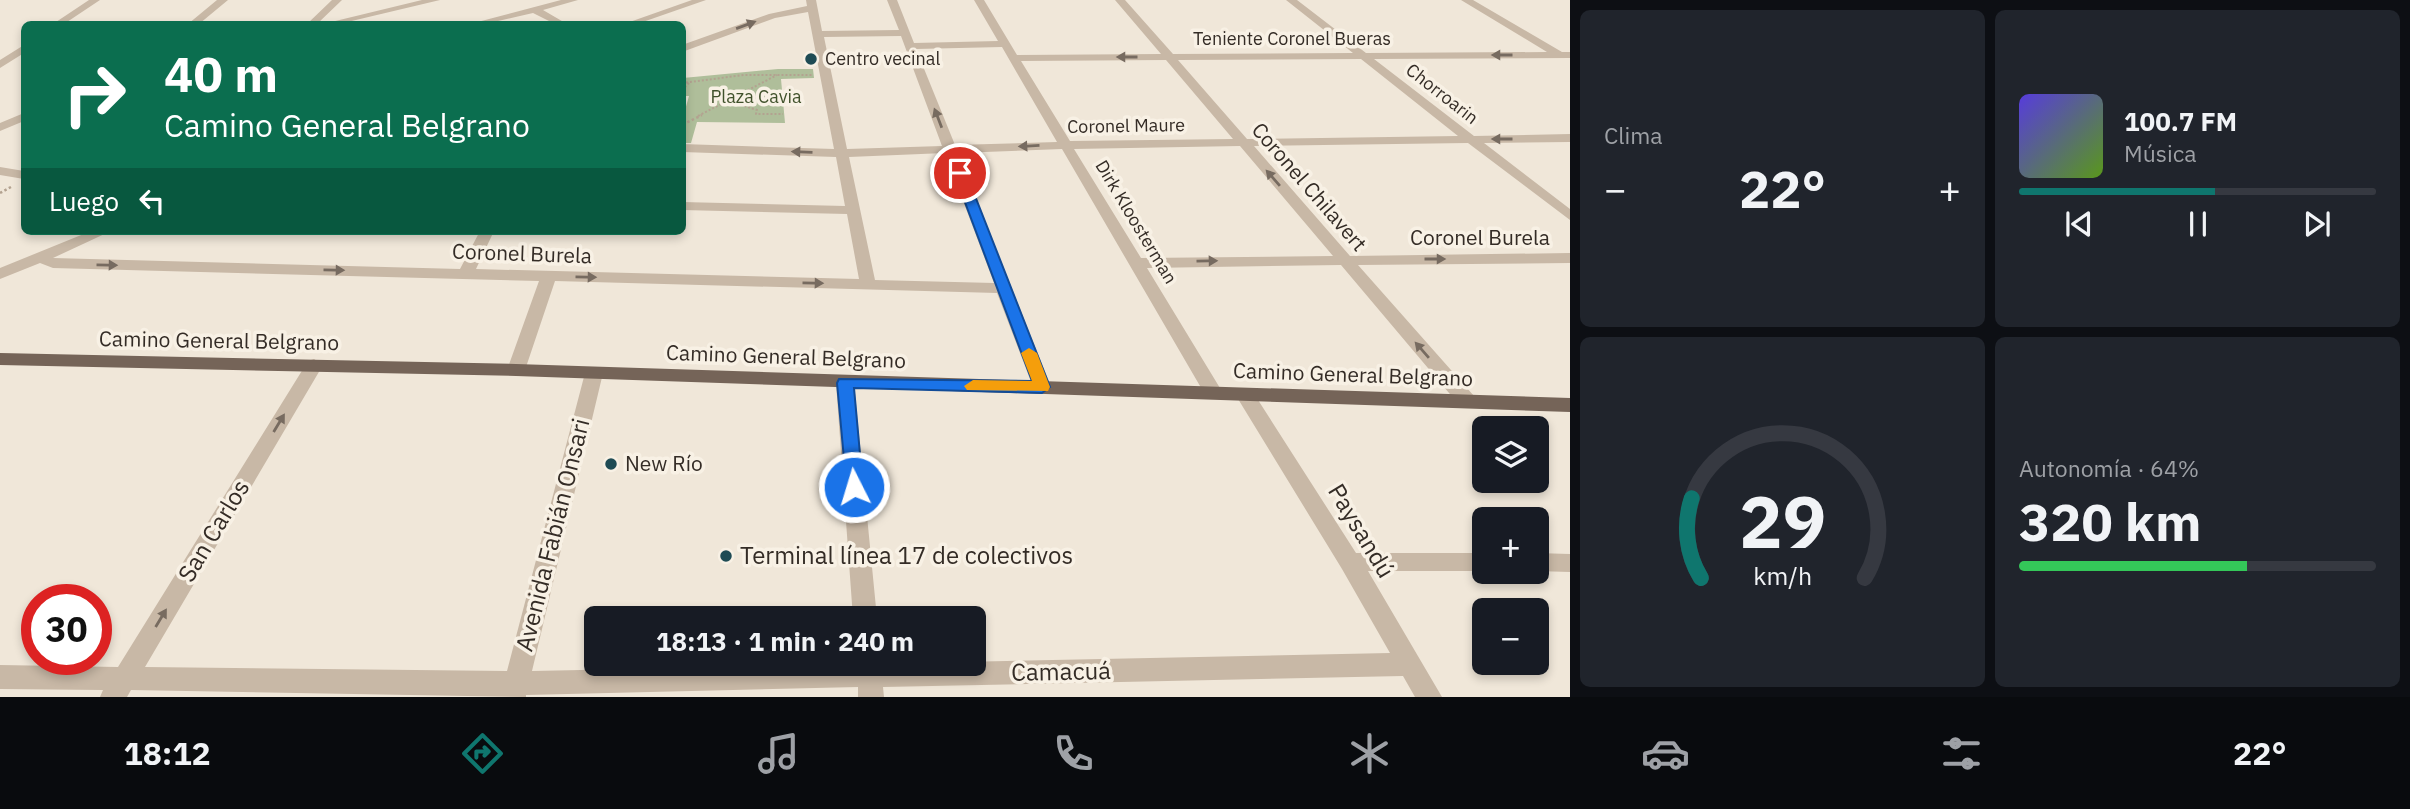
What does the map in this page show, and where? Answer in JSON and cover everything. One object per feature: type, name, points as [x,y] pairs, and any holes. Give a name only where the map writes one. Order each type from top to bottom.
[{"type":"main road","name":"Camino General Belgrano","points":[[0,359],[516,370],[1570,405]]},
{"type":"street","points":[[63,21],[95,0]]},
{"type":"street","points":[[197,21],[223,0]]},
{"type":"street","points":[[315,21],[337,0]]},
{"type":"street","points":[[341,21],[435,0]]},
{"type":"street","points":[[488,21],[573,0]]},
{"type":"street","points":[[638,21],[701,0]]},
{"type":"street","points":[[892,0],[1042,387]]},
{"type":"street","name":"Dirk Kloosterman","points":[[979,0],[1139,262],[1214,393]]},
{"type":"street","name":"Coronel Chilavert","points":[[1120,0],[1467,401]]},
{"type":"street","name":"Chorroarin","points":[[1291,0],[1570,216]]},
{"type":"street","points":[[1466,0],[1567,57]]},
{"type":"street","points":[[686,48],[811,4],[820,34],[868,284]]},
{"type":"street","points":[[535,10],[556,21]]},
{"type":"street","points":[[820,34],[1006,44]]},
{"type":"street","points":[[2,62],[21,50]]},
{"type":"street","name":"Teniente Coronel Bueras","points":[[1014,58],[1567,57]]},
{"type":"street","points":[[2,62],[21,61]]},
{"type":"street","points":[[0,127],[21,118]]},
{"type":"street","name":"Coronel Maure","points":[[686,148],[844,153],[1067,145],[1570,138]]},
{"type":"street","points":[[0,171],[21,174]]},
{"type":"street","points":[[686,206],[854,210]]},
{"type":"street","points":[[0,274],[95,235]]},
{"type":"street","points":[[466,273],[485,235]]},
{"type":"street","name":"Coronel Burela","points":[[40,258],[53,263],[1004,288]]},
{"type":"street","name":"Coronel Burela","points":[[1139,262],[1570,258]]},
{"type":"street","points":[[516,370],[549,276]]},
{"type":"street","name":"San Carlos","points":[[120,687],[314,365]]},
{"type":"street","name":"Avenida Fabián Onsari","points":[[515,690],[594,373]]},
{"type":"street","points":[[845,383],[864,606]]},
{"type":"street","name":"Paysandú","points":[[1244,394],[1350,562],[1429,697]]},
{"type":"street","points":[[1350,562],[1472,562]]},
{"type":"street","points":[[1549,562],[1570,563]]},
{"type":"street","name":"Camacuá","points":[[0,677],[120,687],[515,690],[1408,664]]},
{"type":"path","points":[[686,82],[779,75],[828,75]]},
{"type":"path","points":[[686,123],[779,75]]},
{"type":"path","points":[[686,88],[690,86],[690,82]]},
{"type":"path","points":[[729,101],[757,110],[756,114],[783,114]]},
{"type":"green space","name":"Plaza Cavia","points":[[778,69],[813,69],[814,78],[781,79],[785,123],[697,122],[691,143],[686,143],[686,106],[689,96],[686,96],[686,78]]},
{"type":"slow traffic","points":[[973,386],[1042,387],[1029,353]]},
{"type":"place","name":"Centro vecinal","points":[[811,59]]},
{"type":"place","name":"New Río","points":[[611,464]]},
{"type":"place","name":"Terminal línea 17 de colectivos","points":[[726,556]]},
{"type":"route","points":[[854,487],[845,383],[1042,387],[960,173]]}]
